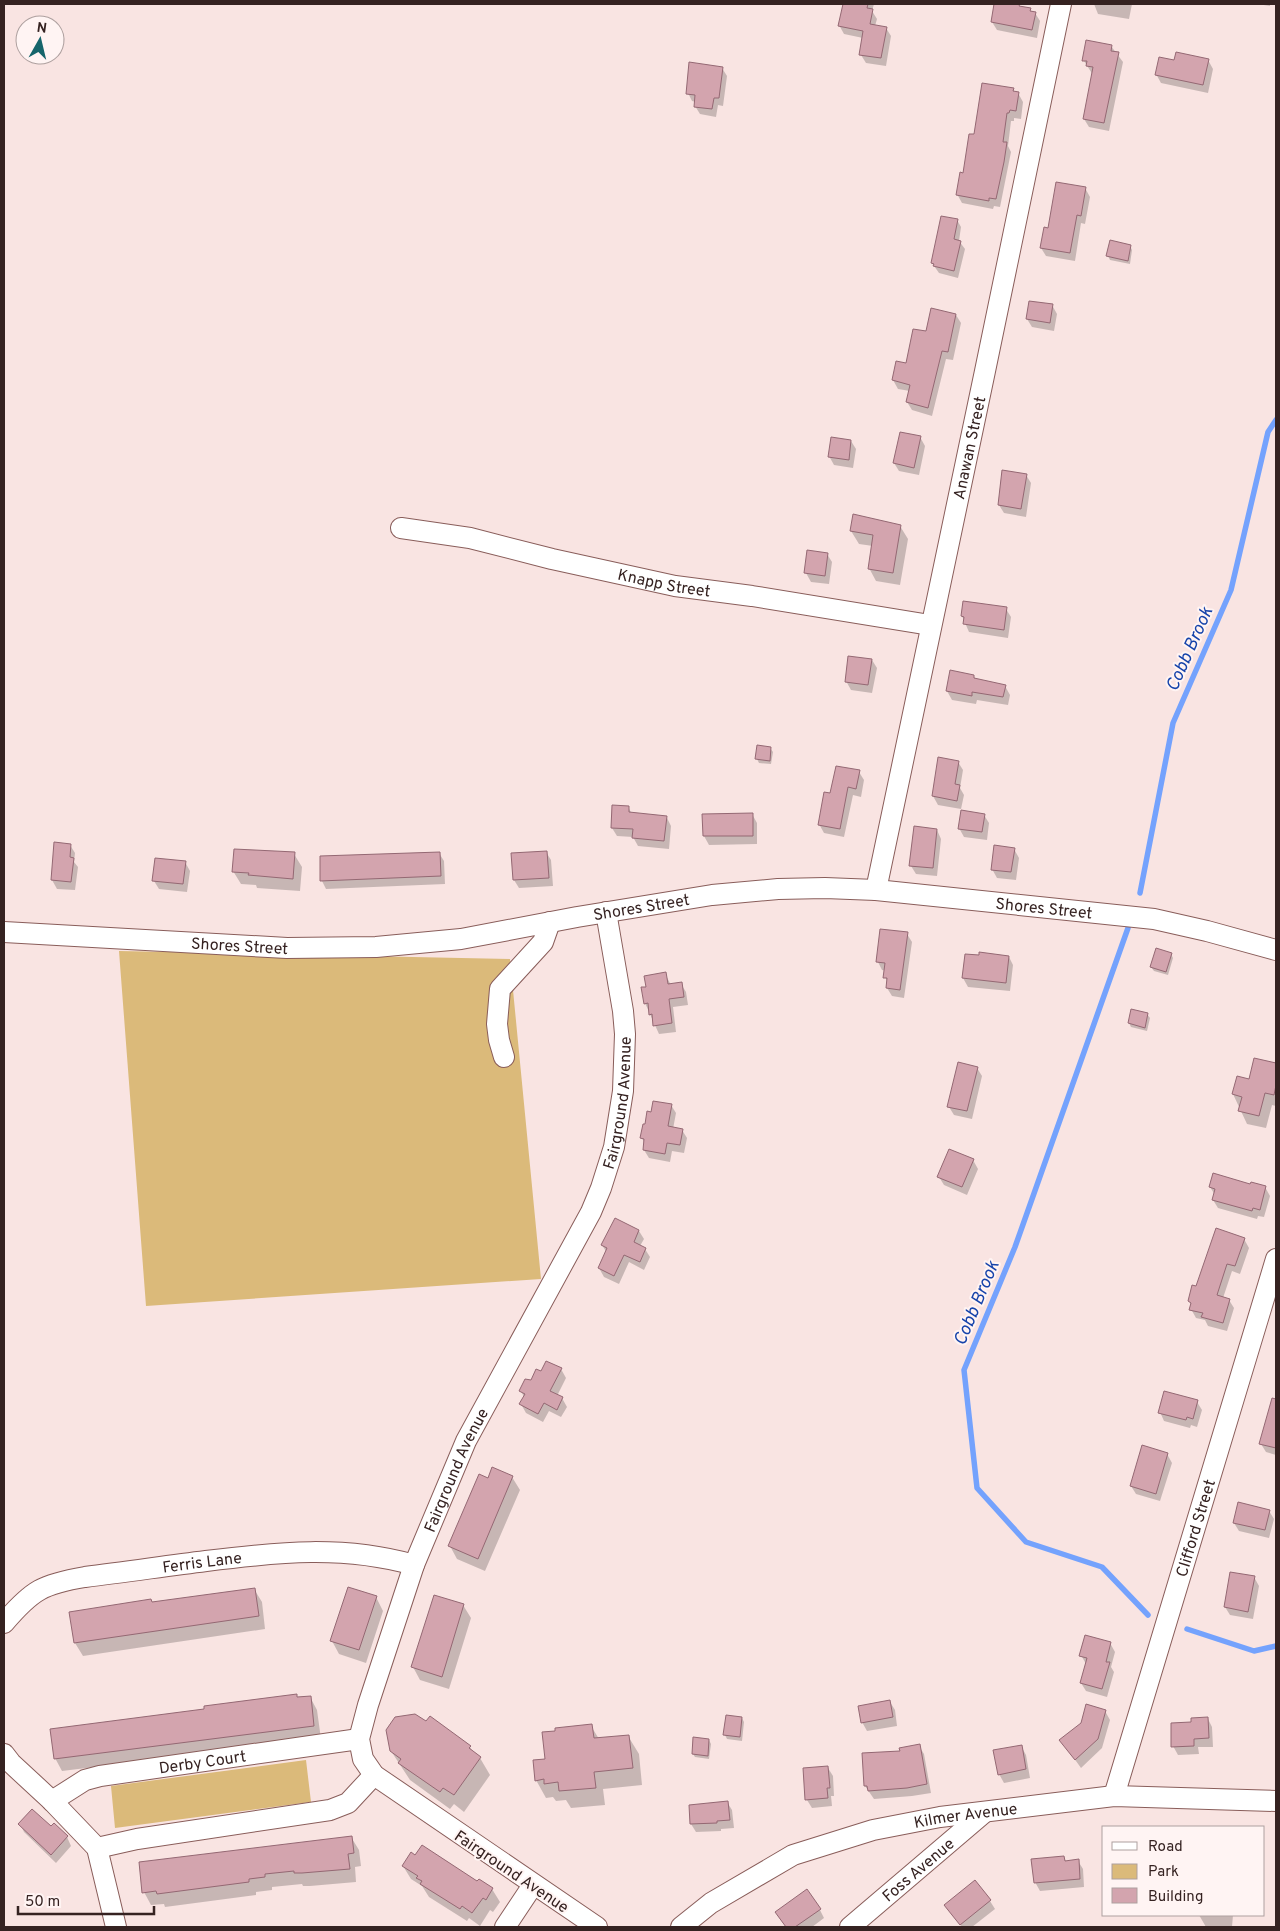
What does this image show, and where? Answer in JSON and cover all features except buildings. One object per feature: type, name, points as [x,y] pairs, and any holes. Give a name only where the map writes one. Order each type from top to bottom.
[{"type":"street","name":"Anawan Street","points":[[876,890],[930,625],[1062,4]]},
{"type":"street","name":"Knapp Street","points":[[401,528],[470,538],[552,559],[675,586],[752,596],[930,625]]},
{"type":"street","name":"Shores Street","points":[[4,932],[287,948],[344,948],[461,939],[606,912],[712,896],[764,890],[808,888],[876,890],[1154,919],[1276,950]]},
{"type":"street","name":"Fairground Avenue","points":[[597,1927],[374,1775],[363,1759],[359,1739],[368,1705],[414,1565],[466,1442],[580,1235],[602,1188],[609,1165],[620,1110],[625,1054],[623,1011],[606,912]]},
{"type":"street","points":[[504,1057],[497,1024],[500,989],[543,942],[550,922]]},
{"type":"street","name":"Clifford Street","points":[[1114,1796],[1276,1259]]},
{"type":"street","name":"Ferris Lane","points":[[4,1623],[32,1593],[56,1582],[85,1577],[288,1552],[336,1551],[362,1554],[414,1565]]},
{"type":"street","name":"Derby Court","points":[[52,1801],[85,1780],[100,1776],[359,1739]]},
{"type":"street","points":[[4,1754],[97,1848],[116,1927]]},
{"type":"street","points":[[97,1848],[137,1839],[330,1810],[348,1803],[374,1775]]},
{"type":"street","name":"Kilmer Avenue","points":[[681,1927],[711,1903],[793,1855],[873,1830],[940,1817],[1114,1796],[1276,1800]]},
{"type":"street","name":"Foss Avenue","points":[[850,1927],[985,1812]]},
{"type":"street","points":[[505,1927],[533,1885]]},
{"type":"green space","points":[[119,951],[510,959],[541,1279],[146,1306]]},
{"type":"green space","points":[[306,1760],[311,1802],[115,1828],[111,1786]]},
{"type":"waterway","name":"Cobb Brook","points":[[1140,893],[1173,723],[1231,590],[1268,432],[1276,420]]},
{"type":"waterway","name":"Cobb Brook","points":[[1128,928],[1015,1247],[964,1370],[977,1488],[1026,1542],[1102,1567],[1148,1615]]},
{"type":"waterway","name":"Cobb Brook","points":[[1187,1629],[1254,1651],[1276,1646]]}]
